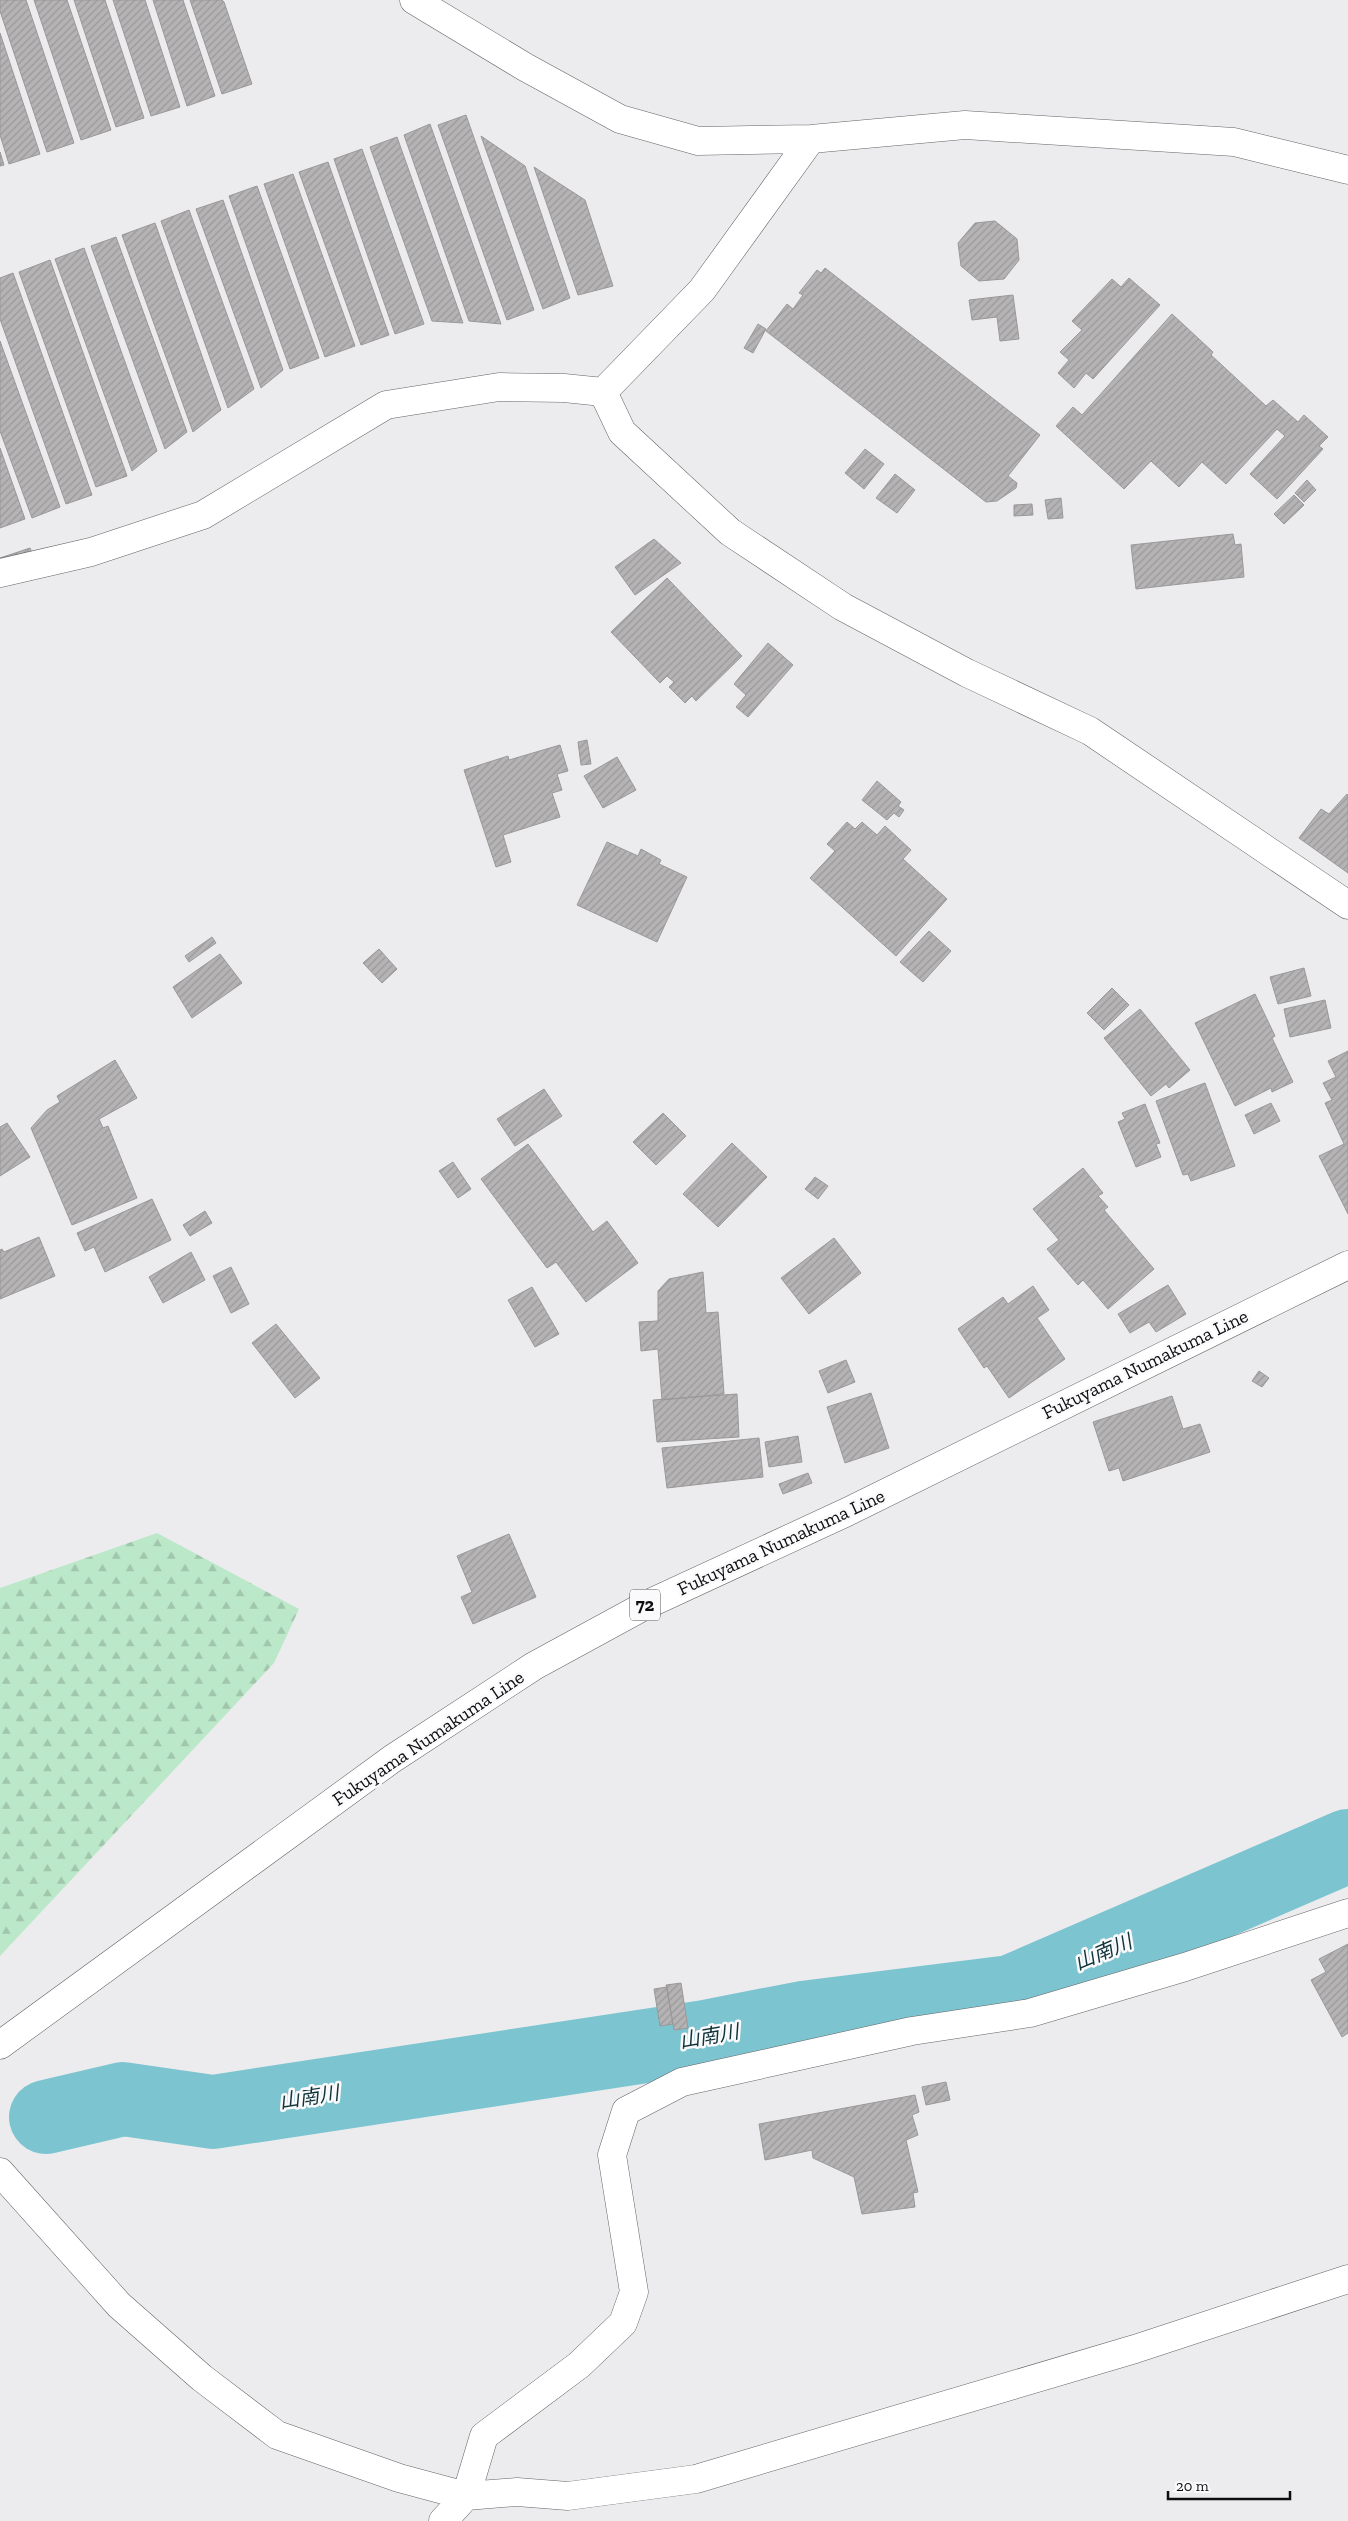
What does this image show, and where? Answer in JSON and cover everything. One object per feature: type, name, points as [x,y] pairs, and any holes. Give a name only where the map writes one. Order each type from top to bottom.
[{"type":"street","points":[[414,0],[525,67],[620,119],[698,141],[810,139],[964,125],[1234,142],[1348,170]]},
{"type":"street","points":[[603,392],[702,290],[810,139]]},
{"type":"street","points":[[0,574],[91,552],[203,515],[386,405],[499,387],[564,388],[603,392]]},
{"type":"street","points":[[603,392],[622,432],[730,532],[843,607],[967,673],[1090,731],[1348,905]]},
{"type":"street","name":"Fukuyama Numakuma Line","points":[[0,2045],[384,1765],[534,1666],[646,1604],[847,1512],[1348,1265]]},
{"type":"street","points":[[442,2521],[466,2496],[484,2436],[579,2365],[623,2323],[634,2292],[612,2155],[626,2112],[682,2082],[912,2031],[1030,2013],[1185,1967],[1348,1913]]},
{"type":"street","points":[[0,2172],[119,2305],[202,2378],[277,2435],[399,2478],[466,2496],[517,2492],[568,2496],[696,2478],[1135,2349],[1348,2279]]},
{"type":"green space","points":[[157,1533],[299,1609],[274,1663],[0,1956],[0,1588]]},
{"type":"building","points":[[0,0],[26,0],[74,143],[47,152],[0,11]]},
{"type":"building","points":[[34,0],[67,0],[111,130],[81,140]]},
{"type":"building","points":[[74,0],[105,0],[144,118],[116,127]]},
{"type":"building","points":[[113,0],[145,0],[180,107],[151,116]]},
{"type":"building","points":[[153,0],[183,0],[215,96],[187,106]]},
{"type":"building","points":[[190,0],[222,0],[224,2],[252,84],[222,94]]},
{"type":"building","points":[[0,33],[40,154],[9,164],[0,135]]},
{"type":"building","points":[[466,115],[534,310],[507,320],[438,125]]},
{"type":"building","points":[[430,124],[501,324],[469,321],[404,135]]},
{"type":"building","points":[[481,136],[525,166],[570,298],[543,309]]},
{"type":"building","points":[[397,137],[463,323],[432,321],[370,147]]},
{"type":"building","points":[[362,149],[424,324],[395,334],[334,159]]},
{"type":"building","points":[[0,152],[4,165],[0,166]]},
{"type":"building","points":[[328,162],[389,335],[361,345],[299,172]]},
{"type":"building","points":[[534,167],[585,200],[613,286],[578,295]]},
{"type":"building","points":[[293,174],[355,346],[325,357],[264,184]]},
{"type":"building","points":[[257,186],[319,358],[290,369],[229,196]]},
{"type":"building","points":[[223,200],[283,370],[261,388],[196,209]]},
{"type":"building","points":[[189,210],[254,389],[228,408],[161,221]]},
{"type":"building","points":[[995,221],[1017,239],[1019,260],[1004,279],[979,281],[961,266],[958,243],[975,223]]},
{"type":"building","points":[[155,223],[221,410],[193,432],[122,235]]},
{"type":"building","points":[[116,237],[187,432],[165,449],[91,246]]},
{"type":"building","points":[[84,248],[157,451],[132,471],[55,259]]},
{"type":"building","points":[[50,260],[127,476],[96,487],[19,272]]},
{"type":"building","points":[[825,268],[1040,435],[1008,476],[1017,483],[1016,488],[997,501],[986,502],[766,331],[787,304],[793,309],[803,295],[799,293],[817,270],[821,273]]},
{"type":"building","points":[[13,273],[92,495],[66,504],[0,319],[0,278]]},
{"type":"building","points":[[1129,278],[1160,305],[1093,379],[1086,373],[1074,388],[1058,373],[1069,360],[1060,352],[1082,330],[1072,321],[1112,279],[1121,287]]},
{"type":"building","points":[[1013,295],[1019,339],[1000,341],[997,317],[972,320],[969,300]]},
{"type":"building","points":[[1172,314],[1213,352],[1211,355],[1266,406],[1273,400],[1298,422],[1304,415],[1328,437],[1319,446],[1323,449],[1277,499],[1250,474],[1285,436],[1277,429],[1226,484],[1202,462],[1179,487],[1151,461],[1124,489],[1056,426],[1073,407],[1082,415]]},
{"type":"building","points":[[758,324],[766,329],[753,353],[744,348]]},
{"type":"building","points":[[0,341],[60,507],[32,518],[0,431]]},
{"type":"building","points":[[0,448],[25,519],[0,528]]},
{"type":"building","points":[[865,449],[884,464],[864,489],[845,473]]},
{"type":"building","points":[[895,474],[915,490],[897,513],[876,498]]},
{"type":"building","points":[[1307,480],[1316,490],[1304,502],[1295,493]]},
{"type":"building","points":[[1294,495],[1304,505],[1284,524],[1274,514]]},
{"type":"building","points":[[1061,498],[1063,518],[1048,519],[1045,500]]},
{"type":"building","points":[[1032,504],[1033,515],[1014,516],[1014,505]]},
{"type":"building","points":[[1233,534],[1235,545],[1241,544],[1244,577],[1136,589],[1131,545]]},
{"type":"building","points":[[654,539],[681,563],[635,595],[615,567]]},
{"type":"building","points":[[30,548],[34,558],[0,569],[0,558]]},
{"type":"building","points":[[667,578],[742,656],[696,701],[692,696],[685,703],[669,687],[674,682],[667,676],[660,683],[611,632]]},
{"type":"building","points":[[768,643],[793,665],[748,717],[736,707],[746,695],[734,684]]},
{"type":"building","points":[[587,740],[591,764],[581,765],[578,742]]},
{"type":"building","points":[[560,745],[568,771],[557,774],[562,790],[552,793],[560,817],[503,835],[511,862],[496,867],[464,770],[508,756],[509,760]]},
{"type":"building","points":[[617,757],[636,790],[603,808],[584,776]]},
{"type":"building","points":[[877,781],[901,802],[898,806],[904,810],[899,817],[894,813],[887,820],[862,800]]},
{"type":"building","points":[[1347,794],[1348,873],[1299,838],[1321,809],[1329,814]]},
{"type":"building","points":[[847,822],[855,829],[862,822],[877,835],[885,826],[911,850],[903,859],[947,899],[896,956],[810,878],[835,851],[827,844]]},
{"type":"building","points":[[607,842],[638,856],[641,849],[661,860],[659,864],[687,877],[657,942],[577,905]]},
{"type":"building","points":[[929,931],[951,951],[923,982],[900,962]]},
{"type":"building","points":[[212,937],[216,943],[189,962],[185,956]]},
{"type":"building","points":[[379,949],[397,969],[382,983],[363,963]]},
{"type":"building","points":[[220,954],[242,983],[192,1018],[173,987]]},
{"type":"building","points":[[1304,968],[1311,996],[1278,1004],[1270,977]]},
{"type":"building","points":[[1112,988],[1129,1005],[1104,1030],[1087,1013]]},
{"type":"building","points":[[1255,994],[1275,1036],[1272,1038],[1293,1082],[1272,1092],[1271,1088],[1235,1106],[1195,1023]]},
{"type":"building","points":[[1325,1000],[1331,1028],[1290,1037],[1284,1009]]},
{"type":"building","points":[[1140,1009],[1190,1070],[1169,1088],[1166,1084],[1151,1096],[1104,1038]]},
{"type":"building","points":[[1348,1051],[1348,1214],[1319,1156],[1344,1144],[1325,1103],[1332,1100],[1323,1083],[1336,1077],[1328,1061]]},
{"type":"building","points":[[115,1060],[137,1098],[99,1119],[103,1128],[108,1126],[137,1198],[72,1225],[31,1128],[47,1110],[60,1102],[57,1096]]},
{"type":"building","points":[[1205,1083],[1235,1166],[1191,1181],[1188,1174],[1183,1175],[1156,1101]]},
{"type":"building","points":[[544,1089],[562,1116],[515,1146],[497,1119]]},
{"type":"building","points":[[1271,1103],[1280,1121],[1254,1134],[1245,1115]]},
{"type":"building","points":[[1145,1104],[1160,1143],[1156,1144],[1161,1157],[1136,1167],[1118,1122],[1125,1119],[1122,1113]]},
{"type":"building","points":[[663,1113],[686,1136],[656,1165],[633,1142]]},
{"type":"building","points":[[7,1123],[30,1157],[0,1176],[0,1127]]},
{"type":"building","points":[[732,1143],[767,1177],[718,1227],[683,1194]]},
{"type":"building","points":[[528,1144],[593,1232],[607,1221],[638,1263],[586,1302],[556,1262],[547,1268],[481,1179]]},
{"type":"building","points":[[453,1162],[471,1189],[458,1198],[439,1171]]},
{"type":"building","points":[[1083,1168],[1103,1193],[1098,1196],[1108,1207],[1104,1210],[1154,1269],[1108,1309],[1083,1280],[1078,1285],[1047,1249],[1059,1240],[1033,1209]]},
{"type":"building","points":[[815,1177],[828,1186],[818,1199],[805,1189]]},
{"type":"building","points":[[152,1199],[171,1240],[105,1272],[94,1247],[85,1251],[77,1233]]},
{"type":"building","points":[[205,1211],[212,1223],[190,1236],[183,1225]]},
{"type":"building","points":[[39,1237],[55,1276],[0,1299],[0,1250],[2,1249],[4,1252]]},
{"type":"building","points":[[834,1238],[861,1273],[809,1314],[781,1278]]},
{"type":"building","points":[[191,1252],[205,1280],[163,1303],[149,1277]]},
{"type":"building","points":[[231,1267],[249,1304],[231,1313],[213,1276]]},
{"type":"building","points":[[703,1272],[706,1313],[718,1312],[724,1394],[662,1400],[658,1349],[641,1351],[639,1322],[658,1321],[658,1291],[669,1279]]},
{"type":"building","points":[[1168,1285],[1186,1314],[1156,1332],[1149,1322],[1130,1333],[1118,1314]]},
{"type":"building","points":[[1033,1286],[1049,1310],[1037,1318],[1065,1359],[1009,1398],[987,1366],[984,1368],[958,1329],[1003,1297],[1008,1304]]},
{"type":"building","points":[[532,1287],[559,1334],[535,1347],[508,1300]]},
{"type":"building","points":[[276,1324],[320,1378],[295,1398],[252,1343]]},
{"type":"building","points":[[846,1360],[855,1382],[828,1393],[819,1371]]},
{"type":"building","points":[[1259,1371],[1269,1378],[1262,1387],[1252,1381]]},
{"type":"building","points":[[871,1393],[889,1448],[845,1463],[827,1407]]},
{"type":"building","points":[[737,1394],[739,1437],[657,1442],[653,1400]]},
{"type":"building","points":[[1172,1396],[1183,1429],[1200,1424],[1210,1452],[1123,1481],[1119,1468],[1109,1471],[1093,1422]]},
{"type":"building","points":[[798,1436],[802,1462],[769,1467],[765,1442]]},
{"type":"building","points":[[759,1438],[763,1477],[667,1488],[662,1448]]},
{"type":"building","points":[[808,1473],[812,1483],[783,1494],[779,1484]]},
{"type":"building","points":[[509,1534],[536,1597],[473,1624],[461,1597],[472,1592],[457,1556]]},
{"type":"building","points":[[1348,1944],[1348,2033],[1342,2037],[1311,1980],[1326,1972],[1319,1959]]},
{"type":"building","points":[[681,1983],[688,2028],[674,2030],[666,1985]]},
{"type":"building","points":[[667,1987],[673,2024],[660,2026],[654,1989]]},
{"type":"building","points":[[946,2082],[950,2100],[926,2105],[922,2087]]},
{"type":"building","points":[[915,2095],[919,2112],[912,2115],[918,2135],[906,2140],[918,2192],[913,2193],[915,2207],[862,2214],[854,2177],[813,2158],[812,2150],[765,2160],[759,2124]]},
{"type":"waterway","name":"山南川","points":[[46,2117],[123,2099],[213,2112],[705,2037],[803,2018],[1011,1992],[1348,1846]]}]
